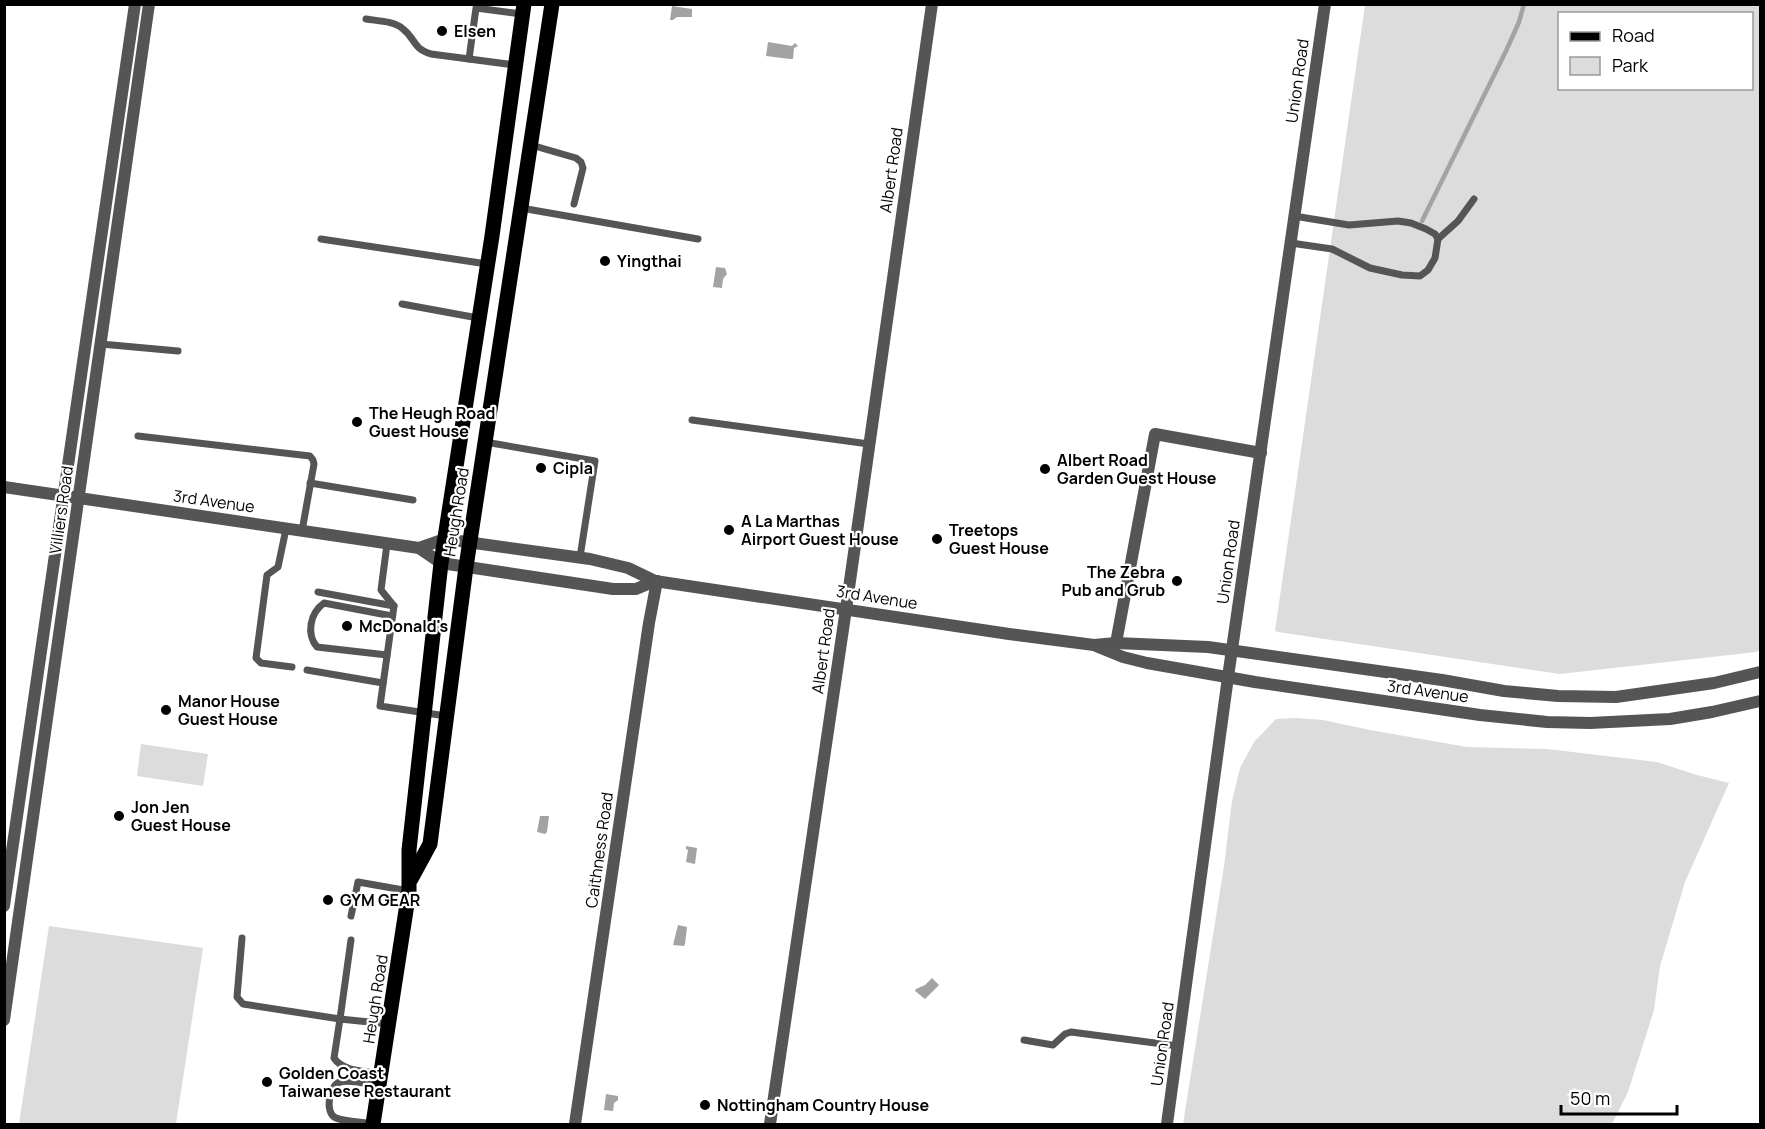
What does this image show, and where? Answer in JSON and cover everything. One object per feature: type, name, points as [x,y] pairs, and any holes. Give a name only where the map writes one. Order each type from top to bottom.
[{"type":"main road","name":"Heugh Road","points":[[410,885],[430,844],[466,567],[552,4]]},
{"type":"main road","name":"Heugh Road","points":[[374,1124],[410,885],[409,850],[441,563],[488,264],[523,9]]},
{"type":"street","name":"Villiers Road","points":[[5,902],[135,4]]},
{"type":"street","name":"Villiers Road","points":[[4,1020],[149,4]]},
{"type":"street","name":"Albert Road","points":[[770,1125],[932,4]]},
{"type":"street","name":"Union Road","points":[[1167,1125],[1228,677],[1325,4]]},
{"type":"street","points":[[123,93],[136,96]]},
{"type":"street","points":[[1116,643],[1155,434],[1260,453]]},
{"type":"street","name":"3rd Avenue","points":[[4,487],[419,548],[445,539],[580,557],[616,564],[656,581],[1009,634],[1094,645],[1116,643],[1208,647],[1504,691],[1558,696],[1627,696],[1714,683],[1761,672]]},
{"type":"street","name":"3rd Avenue","points":[[419,548],[441,563],[613,589],[636,589],[656,581]]},
{"type":"street","name":"Caithness Road","points":[[575,1125],[656,581]]},
{"type":"street","name":"3rd Avenue","points":[[1094,645],[1123,657],[1147,663],[1228,677],[1407,705],[1547,722],[1590,723],[1670,719],[1761,701]]},
{"type":"street","points":[[5,902],[22,900]]},
{"type":"lane","points":[[469,59],[476,8],[523,9]]},
{"type":"lane","points":[[366,20],[399,26],[408,34],[414,45],[425,53],[514,65]]},
{"type":"lane","points":[[531,145],[576,158],[581,162],[583,168],[574,204]]},
{"type":"lane","points":[[1291,243],[1332,249],[1370,268],[1402,275],[1420,276],[1428,270],[1435,258],[1438,239],[1458,220],[1474,199]]},
{"type":"lane","points":[[521,208],[698,239]]},
{"type":"lane","points":[[1294,216],[1349,225],[1398,221],[1412,223],[1435,234],[1438,239]]},
{"type":"lane","points":[[321,239],[488,264]]},
{"type":"lane","points":[[402,304],[478,318]]},
{"type":"lane","points":[[101,344],[178,351]]},
{"type":"lane","points":[[692,420],[869,444]]},
{"type":"lane","points":[[138,436],[310,456],[314,464],[302,531]]},
{"type":"lane","points":[[485,442],[595,461],[580,557]]},
{"type":"lane","points":[[310,483],[413,500]]},
{"type":"lane","points":[[286,529],[278,567],[267,575],[256,658],[261,663],[292,667]]},
{"type":"lane","points":[[387,544],[381,590],[394,606]]},
{"type":"lane","points":[[318,592],[394,606]]},
{"type":"lane","points":[[387,655],[317,647],[312,641],[311,628],[313,615],[324,603],[392,616]]},
{"type":"lane","points":[[394,606],[380,706],[446,716]]},
{"type":"lane","points":[[306,670],[383,683]]},
{"type":"lane","points":[[351,916],[358,882],[410,885]]},
{"type":"lane","points":[[242,938],[237,997],[243,1004],[389,1024]]},
{"type":"lane","points":[[351,940],[334,1058],[343,1067],[380,1080]]},
{"type":"lane","points":[[1024,1040],[1053,1045],[1065,1034],[1071,1032],[1178,1046]]},
{"type":"lane","points":[[374,1124],[336,1119],[329,1108],[336,1083],[380,1080]]},
{"type":"green space","points":[[1365,5],[1760,5],[1760,650],[1560,674],[1275,631]]},
{"type":"green space","points":[[1276,719],[1323,720],[1467,747],[1547,749],[1657,762],[1729,783],[1685,882],[1660,966],[1654,1010],[1628,1092],[1612,1124],[1183,1124],[1224,866],[1232,801],[1240,768],[1254,742]]},
{"type":"green space","points":[[141,744],[208,754],[203,786],[137,776]]},
{"type":"green space","points":[[49,926],[203,948],[176,1124],[19,1124]]},
{"type":"shaded area","points":[[672,6],[692,9],[692,17],[677,17],[670,20]]},
{"type":"shaded area","points":[[768,42],[792,46],[795,43],[798,46],[794,48],[793,59],[766,56]]},
{"type":"shaded area","points":[[716,267],[725,268],[727,274],[723,279],[722,288],[713,287]]},
{"type":"shaded area","points":[[540,816],[549,816],[545,834],[537,832]]},
{"type":"shaded area","points":[[686,846],[697,848],[695,864],[686,862],[688,850]]},
{"type":"shaded area","points":[[678,925],[687,927],[684,946],[673,945]]},
{"type":"shaded area","points":[[932,978],[939,985],[925,999],[915,991]]},
{"type":"shaded area","points":[[606,1094],[618,1096],[613,1111],[604,1110]]},
{"type":"waterway","points":[[1422,221],[1506,51],[1524,4]]},
{"type":"place","name":"Elsen","points":[[442,31]]},
{"type":"place","name":"Yingthai","points":[[605,261]]},
{"type":"place","name":"The Heugh Road Guest House","points":[[357,422]]},
{"type":"place","name":"Cipla","points":[[541,468]]},
{"type":"place","name":"Albert Road Garden Guest House","points":[[1045,469]]},
{"type":"place","name":"A La Marthas Airport Guest House","points":[[729,530]]},
{"type":"place","name":"Treetops Guest House","points":[[937,539]]},
{"type":"place","name":"The Zebra Pub and Grub","points":[[1177,581]]},
{"type":"place","name":"McDonald's","points":[[347,626]]},
{"type":"place","name":"Manor House Guest House","points":[[166,710]]},
{"type":"place","name":"Jon Jen Guest House","points":[[119,816]]},
{"type":"place","name":"GYM GEAR","points":[[328,900]]},
{"type":"place","name":"Golden Coast Taiwanese Restaurant","points":[[267,1082]]},
{"type":"place","name":"Nottingham Country House","points":[[705,1105]]}]
